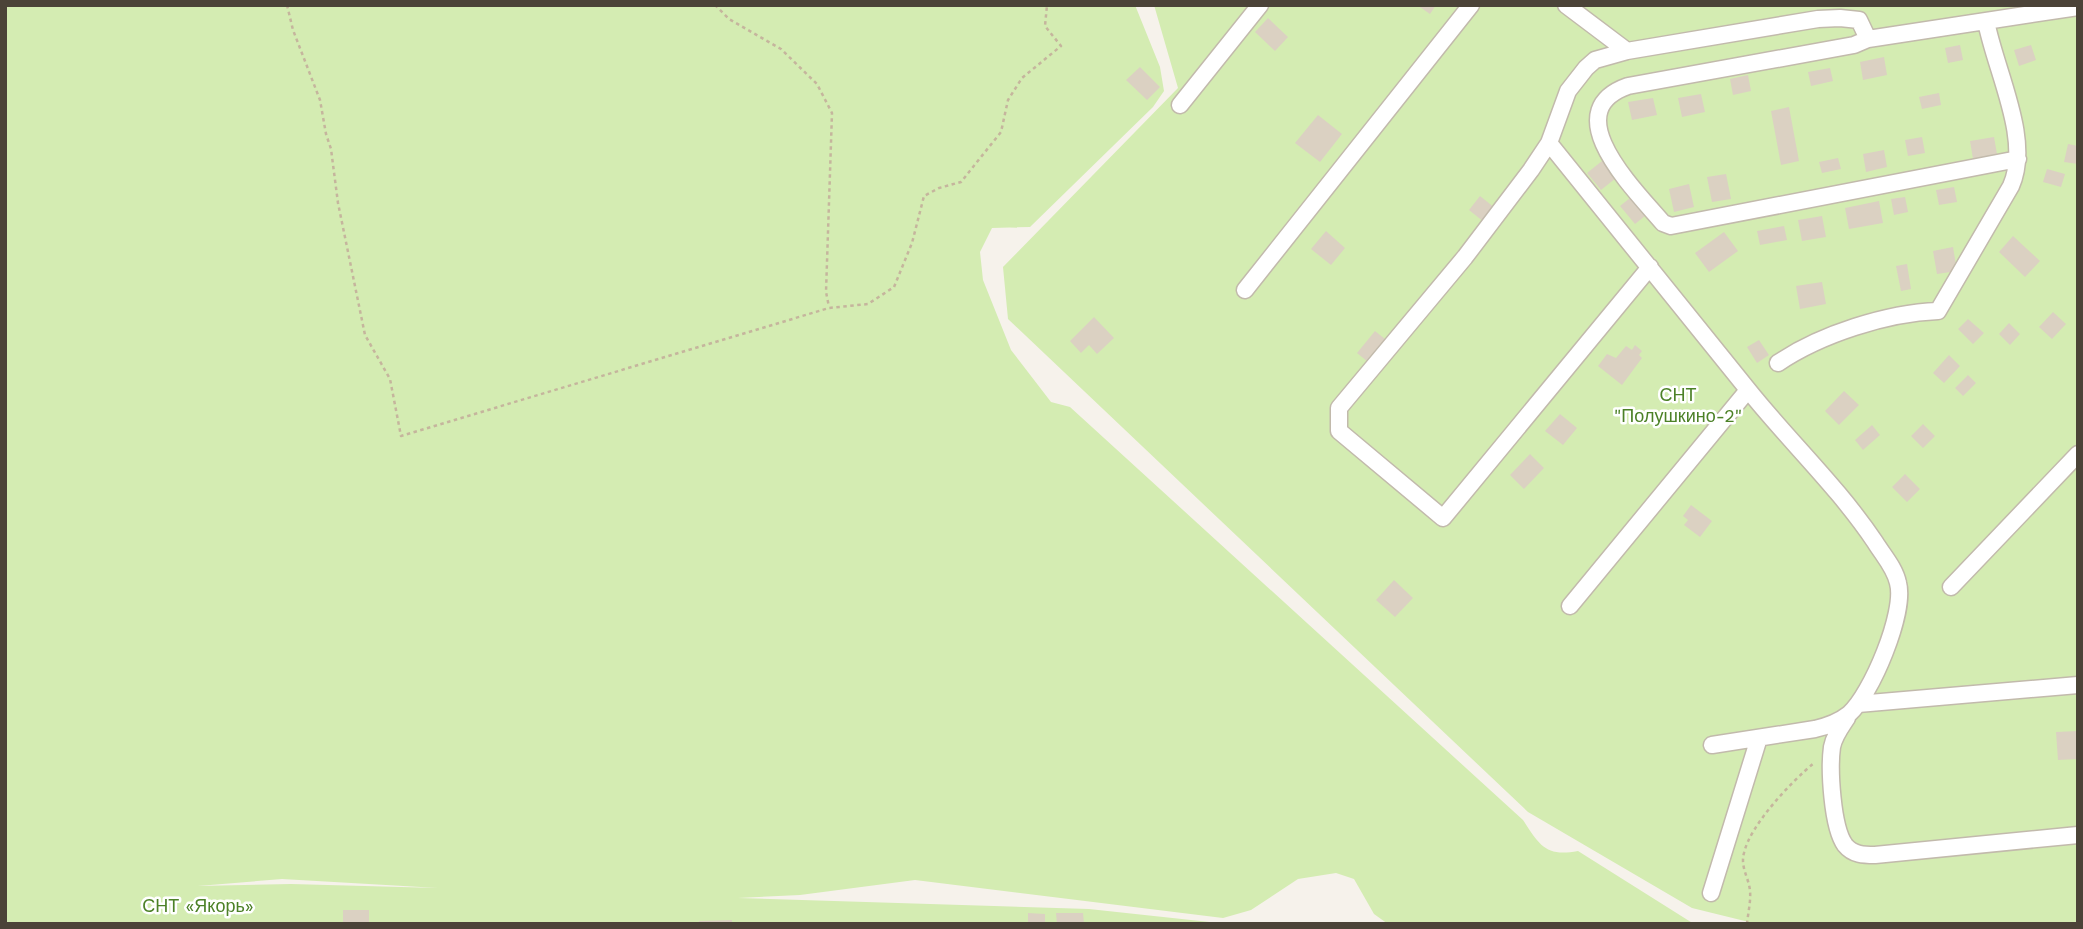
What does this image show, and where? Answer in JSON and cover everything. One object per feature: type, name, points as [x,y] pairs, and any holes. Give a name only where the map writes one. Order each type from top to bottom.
[{"type":"street","points":[[1180,105],[1260,5]]},
{"type":"street","points":[[1245,290],[1471,5]]},
{"type":"street","points":[[1566,5],[1627,51]]},
{"type":"street","points":[[2018,159],[1671,226],[1663,223],[1616,166],[1602,144],[1599,115],[1607,98],[1615,91],[1628,86],[1854,46],[1868,39],[2078,7]]},
{"type":"street","points":[[1650,267],[1443,518],[1339,431],[1339,408],[1465,257],[1531,170],[1549,143],[1561,108],[1576,79],[1595,60],[1627,51],[1840,18],[1859,20],[1868,39]]},
{"type":"street","points":[[1778,363],[1807,346],[1863,326],[1911,314],[1938,312],[2011,186],[2017,170],[2014,125],[1986,21]]},
{"type":"street","points":[[1549,143],[1748,390],[1836,489],[1890,564],[1898,583],[1898,613],[1868,689],[1839,730],[1833,747],[1832,786],[1842,839],[1856,853],[1875,855],[2078,835]]},
{"type":"street","points":[[1570,606],[1748,390]]},
{"type":"street","points":[[1951,587],[2070,472],[2078,454]]},
{"type":"street","points":[[1712,745],[1829,725],[1854,708],[2078,685]]},
{"type":"street","points":[[1712,893],[1759,738]]},
{"type":"path","points":[[287,5],[293,30],[320,100],[365,335],[390,379],[401,436],[829,308],[868,303],[894,287],[912,243],[924,196],[939,188],[961,182],[1001,132],[1008,100],[1022,78],[1060,46],[1045,26],[1047,5]]},
{"type":"path","points":[[715,5],[729,19],[781,49],[817,84],[832,113],[826,292],[829,308]]},
{"type":"path","points":[[1746,924],[1750,890],[1743,854],[1751,835],[1791,782],[1833,747]]},
{"type":"green space","name":"СНТ «Якорь»","points":[[5,5],[1135,5],[1160,67],[1164,91],[1153,107],[1030,227],[992,228],[980,252],[983,280],[1011,350],[1051,402],[1070,407],[1523,820],[1539,843],[1551,851],[1578,851],[1694,924],[1388,924],[1374,914],[1354,879],[1336,873],[1298,879],[1251,910],[1223,918],[915,880],[800,895],[738,898],[1089,909],[1228,924],[5,924]],"holes":[[[282,879],[438,888],[291,884],[198,886]]]},
{"type":"green space","name":"СНТ \"Полушкино-2\"","points":[[1154,5],[2078,5],[2078,924],[1757,924],[1692,908],[1528,812],[1008,319],[1003,267],[1178,88]]},
{"type":"building","points":[[1417,5],[1436,5],[1430,14]]},
{"type":"building","points":[[1268,18],[1288,37],[1275,51],[1255,32]]},
{"type":"building","points":[[1960,45],[1963,60],[1948,63],[1945,48]]},
{"type":"building","points":[[2031,45],[2036,60],[2019,66],[2014,50]]},
{"type":"building","points":[[1884,57],[1887,75],[1863,80],[1860,62]]},
{"type":"building","points":[[1140,67],[1160,87],[1147,100],[1126,80]]},
{"type":"building","points":[[1830,68],[1833,81],[1811,86],[1808,72]]},
{"type":"building","points":[[1748,75],[1751,91],[1733,95],[1730,79]]},
{"type":"building","points":[[1939,93],[1941,105],[1922,109],[1919,97]]},
{"type":"building","points":[[1701,94],[1705,112],[1682,117],[1678,98]]},
{"type":"building","points":[[1653,98],[1657,115],[1632,120],[1628,102]]},
{"type":"building","points":[[1789,107],[1799,161],[1781,165],[1771,111]]},
{"type":"building","points":[[1318,115],[1342,134],[1320,162],[1295,143]]},
{"type":"building","points":[[1922,137],[1925,153],[1908,156],[1905,140]]},
{"type":"building","points":[[1994,137],[1997,154],[1973,159],[1970,141]]},
{"type":"building","points":[[2068,144],[2078,146],[2078,164],[2064,162]]},
{"type":"building","points":[[1884,150],[1887,167],[1866,172],[1863,154]]},
{"type":"building","points":[[1838,158],[1841,169],[1822,173],[1819,162]]},
{"type":"building","points":[[1602,161],[1616,178],[1601,190],[1587,173]]},
{"type":"building","points":[[2047,169],[2065,174],[2061,187],[2043,182]]},
{"type":"building","points":[[1726,174],[1731,199],[1712,202],[1707,177]]},
{"type":"building","points":[[1689,184],[1694,207],[1674,212],[1669,189]]},
{"type":"building","points":[[1954,187],[1957,202],[1939,205],[1936,190]]},
{"type":"building","points":[[1635,194],[1650,212],[1635,224],[1620,206]]},
{"type":"building","points":[[1480,196],[1495,208],[1484,222],[1469,210]]},
{"type":"building","points":[[1905,197],[1908,212],[1894,215],[1891,199]]},
{"type":"building","points":[[1879,201],[1883,223],[1849,229],[1845,208]]},
{"type":"building","points":[[1822,216],[1826,237],[1802,241],[1798,220]]},
{"type":"building","points":[[1784,226],[1787,240],[1760,245],[1757,231]]},
{"type":"building","points":[[1326,231],[1345,248],[1331,265],[1311,249]]},
{"type":"building","points":[[1724,232],[1738,251],[1709,272],[1695,253]]},
{"type":"building","points":[[2013,236],[2040,261],[2025,277],[1999,252]]},
{"type":"building","points":[[1953,247],[1957,271],[1937,274],[1933,251]]},
{"type":"building","points":[[1907,264],[1911,289],[1901,291],[1896,266]]},
{"type":"building","points":[[1822,282],[1826,304],[1800,309],[1796,286]]},
{"type":"building","points":[[2053,312],[2066,324],[2052,339],[2039,327]]},
{"type":"building","points":[[1094,317],[1114,338],[1097,354],[1089,345],[1081,353],[1070,341]]},
{"type":"building","points":[[1968,319],[1984,333],[1973,344],[1958,329]]},
{"type":"building","points":[[2009,323],[2020,334],[2010,345],[1999,334]]},
{"type":"building","points":[[1375,331],[1390,343],[1368,362],[1357,353]]},
{"type":"building","points":[[1759,340],[1769,355],[1757,363],[1747,347]]},
{"type":"building","points":[[1635,345],[1642,351],[1639,355],[1642,358],[1622,385],[1598,366],[1607,354],[1616,358],[1626,346],[1632,350]]},
{"type":"building","points":[[1949,355],[1960,366],[1944,383],[1933,373]]},
{"type":"building","points":[[1968,375],[1976,383],[1963,396],[1955,388]]},
{"type":"building","points":[[1844,391],[1859,405],[1839,425],[1825,411]]},
{"type":"building","points":[[1560,414],[1577,428],[1563,445],[1545,431]]},
{"type":"building","points":[[1923,424],[1935,436],[1923,448],[1911,436]]},
{"type":"building","points":[[1872,425],[1880,435],[1863,450],[1855,440]]},
{"type":"building","points":[[1530,454],[1544,468],[1524,489],[1510,475]]},
{"type":"building","points":[[1905,474],[1920,489],[1907,502],[1892,487]]},
{"type":"building","points":[[1691,505],[1712,521],[1700,537],[1684,525],[1688,520],[1683,516]]},
{"type":"building","points":[[1394,580],[1413,598],[1395,617],[1376,600]]},
{"type":"building","points":[[2078,731],[2078,759],[2058,760],[2056,732]]},
{"type":"building","points":[[343,910],[369,910],[369,924],[343,924]]},
{"type":"building","points":[[1028,913],[1045,914],[1045,924],[1028,924]]},
{"type":"building","points":[[1056,913],[1083,913],[1084,924],[1057,924]]},
{"type":"building","points":[[732,920],[732,924],[699,924],[699,921]]}]
